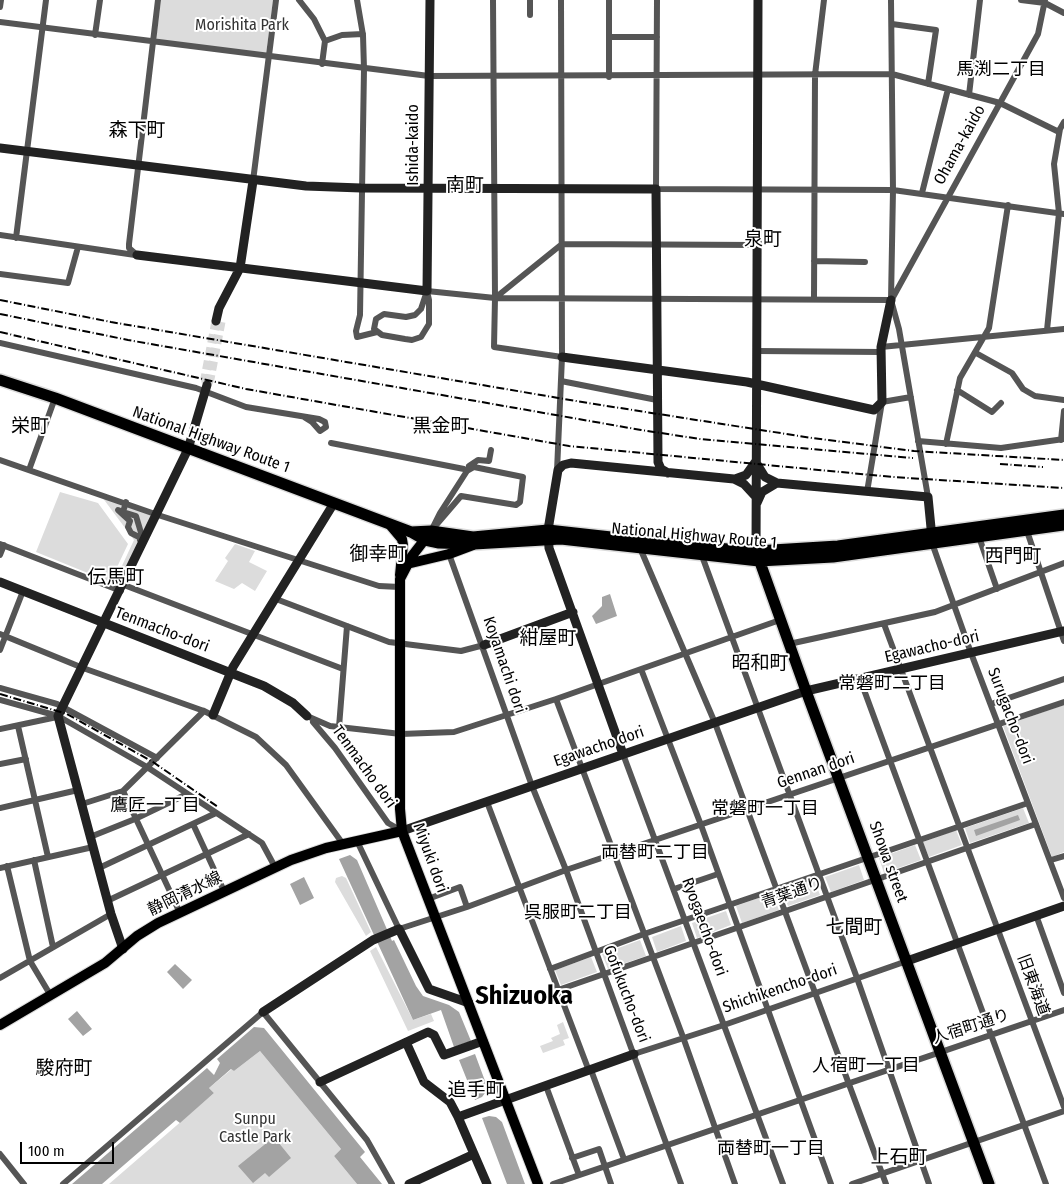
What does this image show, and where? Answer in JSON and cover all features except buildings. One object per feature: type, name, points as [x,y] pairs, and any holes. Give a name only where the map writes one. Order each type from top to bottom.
[{"type":"highway","name":"National Highway Route 1","points":[[0,380],[55,398],[391,526],[428,536],[473,537],[548,534],[700,548],[758,556]]},
{"type":"highway","name":"National Highway Route 1","points":[[932,538],[1064,515]]},
{"type":"highway","name":"National Highway Route 1","points":[[428,536],[439,543],[474,544],[548,534],[702,556],[758,556],[838,546],[932,538],[979,537],[1064,525]]},
{"type":"highway","name":"Showa street","points":[[758,556],[806,691],[990,1184]]},
{"type":"main road","points":[[391,526],[398,534],[403,545],[400,563],[400,583]]},
{"type":"main road","name":"Miyuki dori","points":[[428,536],[407,564],[400,583],[402,831],[538,1184]]},
{"type":"main road","points":[[407,564],[449,554],[474,544]]},
{"type":"main road","name":"静岡清水線","points":[[0,1025],[105,963],[158,923],[224,891],[307,854],[402,831]]},
{"type":"street","points":[[0,7],[1,0]]},
{"type":"street","points":[[16,238],[46,0]]},
{"type":"street","points":[[96,35],[100,0]]},
{"type":"street","points":[[137,255],[129,248],[128,244],[158,0]]},
{"type":"street","points":[[219,321],[224,301],[240,268],[276,0]]},
{"type":"street","points":[[299,0],[314,19],[325,41],[322,64]]},
{"type":"street","points":[[357,0],[363,34],[364,69],[360,282],[357,337],[377,332],[412,340],[421,337],[428,324],[429,300],[427,290]]},
{"type":"street","name":"Ishida-kaido","points":[[427,290],[430,0]]},
{"type":"street","points":[[493,0],[494,347],[747,382],[757,386],[869,410],[878,409],[882,402]]},
{"type":"street","points":[[530,0],[530,15]]},
{"type":"street","points":[[548,534],[557,472],[562,381],[562,0]]},
{"type":"street","points":[[609,0],[609,77]]},
{"type":"street","points":[[657,0],[656,370],[658,462],[661,469],[668,473]]},
{"type":"street","points":[[758,0],[756,497],[758,556]]},
{"type":"street","points":[[814,298],[815,75],[824,0]]},
{"type":"street","name":"Ohama-kaido","points":[[882,402],[881,350],[891,300],[893,190],[891,0]]},
{"type":"street","points":[[969,95],[980,0]]},
{"type":"street","points":[[1021,0],[1045,1],[1064,13]]},
{"type":"street","name":"Ohama-kaido","points":[[891,300],[1038,34],[1045,1]]},
{"type":"street","points":[[0,22],[429,76],[609,77],[892,74],[1000,103],[1059,132]]},
{"type":"street","points":[[892,24],[936,30],[928,84]]},
{"type":"street","points":[[325,41],[342,35],[363,34]]},
{"type":"street","points":[[609,37],[657,37]]},
{"type":"street","points":[[922,193],[948,89]]},
{"type":"street","points":[[1047,330],[1061,213],[1054,164],[1059,132],[1064,122]]},
{"type":"street","points":[[0,148],[253,181],[361,188],[893,190],[1061,213]]},
{"type":"street","points":[[946,444],[960,378],[986,336],[1008,205]]},
{"type":"street","points":[[0,235],[137,255],[495,298],[562,300],[657,298],[891,300],[895,307],[911,397],[928,497],[932,538]]},
{"type":"street","points":[[495,298],[562,244],[757,245]]},
{"type":"street","points":[[0,274],[68,283],[78,246]]},
{"type":"street","points":[[814,261],[865,262]]},
{"type":"street","points":[[377,332],[373,325],[380,316],[388,314],[406,318],[415,315],[421,309],[427,290]]},
{"type":"street","points":[[757,351],[881,350],[986,336],[1064,329]]},
{"type":"street","points":[[0,343],[206,389],[246,407],[304,417]]},
{"type":"street","points":[[976,353],[1012,373],[1023,389],[1035,396],[1064,400]]},
{"type":"street","points":[[562,381],[657,400]]},
{"type":"street","points":[[123,949],[111,914],[90,837],[60,712],[158,515],[188,450],[206,389]]},
{"type":"street","points":[[957,390],[992,412],[1001,404]]},
{"type":"street","points":[[882,402],[911,397]]},
{"type":"street","points":[[28,470],[55,398]]},
{"type":"street","points":[[867,492],[882,402]]},
{"type":"street","points":[[918,441],[1001,448],[1062,439],[1064,411]]},
{"type":"street","points":[[331,443],[464,469]]},
{"type":"street","points":[[428,536],[464,469],[478,460],[489,461],[491,450]]},
{"type":"street","points":[[0,460],[126,502],[158,515],[379,586],[400,583]]},
{"type":"street","points":[[734,479],[746,475],[757,460]]},
{"type":"street","points":[[757,460],[765,477],[777,483],[928,497]]},
{"type":"street","points":[[647,471],[658,462]]},
{"type":"street","points":[[557,472],[561,466],[571,463],[734,479],[744,484],[756,497]]},
{"type":"street","points":[[470,468],[523,477],[524,482],[518,504],[461,496],[437,518],[470,468]]},
{"type":"street","points":[[756,508],[762,492],[777,483]]},
{"type":"street","points":[[123,512],[126,502]]},
{"type":"street","points":[[214,715],[230,672],[334,503]]},
{"type":"street","points":[[121,589],[120,582],[141,538],[136,516],[118,510],[130,521],[128,527],[131,533],[141,538]]},
{"type":"street","points":[[140,528],[145,530],[151,518],[158,515]]},
{"type":"street","points":[[1027,531],[1063,635]]},
{"type":"street","name":"Ryogaecho-dori","points":[[548,534],[573,612],[623,754],[783,1184]]},
{"type":"street","points":[[979,537],[998,588]]},
{"type":"street","name":"Surugacho-dori","points":[[932,538],[971,653],[1064,898]]},
{"type":"street","points":[[0,555],[2,545],[121,589],[254,634],[343,669]]},
{"type":"street","points":[[640,548],[715,723],[886,1184]]},
{"type":"street","name":"Koyamachi dori","points":[[449,554],[484,645],[532,786]]},
{"type":"street","points":[[702,556],[857,978],[929,1184]]},
{"type":"street","points":[[789,644],[935,612],[1064,563]]},
{"type":"street","name":"Tenmacho-dori","points":[[0,582],[274,691],[307,716]]},
{"type":"street","points":[[0,650],[3,636],[23,591]]},
{"type":"street","points":[[276,599],[401,644],[461,652],[573,612]]},
{"type":"street","points":[[307,716],[323,724],[338,727],[400,734],[446,734],[477,726],[732,639],[780,620]]},
{"type":"street","name":"旧東海道","points":[[884,624],[1064,1107]]},
{"type":"street","points":[[338,727],[347,626]]},
{"type":"street","name":"Egawacho-dori","points":[[806,691],[971,653],[1063,635]]},
{"type":"street","points":[[3,636],[82,668],[204,711],[256,737],[278,756],[318,806],[343,844]]},
{"type":"street","points":[[641,669],[701,825],[831,1184]]},
{"type":"street","points":[[860,679],[1046,1184]]},
{"type":"street","points":[[991,704],[1064,679]]},
{"type":"street","points":[[0,688],[60,712],[157,758]]},
{"type":"street","name":"Egawacho dori","points":[[402,831],[806,691]]},
{"type":"street","points":[[556,699],[683,1037],[735,1184]]},
{"type":"street","points":[[0,700],[60,712],[249,834],[265,847],[275,867]]},
{"type":"street","points":[[0,704],[12,702]]},
{"type":"street","name":"Gennan dori","points":[[395,931],[467,907],[566,870],[1064,702]]},
{"type":"street","points":[[82,804],[123,791],[204,711]]},
{"type":"street","points":[[0,729],[18,726],[60,712]]},
{"type":"street","name":"Tenmacho dori","points":[[307,716],[328,739],[388,823],[402,831]]},
{"type":"street","points":[[18,726],[48,857]]},
{"type":"street","points":[[0,764],[26,759]]},
{"type":"street","name":"Gofukucho-dori","points":[[532,786],[566,870],[681,1184]]},
{"type":"street","points":[[0,808],[78,790]]},
{"type":"street","points":[[123,791],[180,913]]},
{"type":"street","points":[[90,837],[135,819],[187,794]]},
{"type":"street","points":[[487,802],[624,1160]]},
{"type":"street","name":"青葉通り","points":[[550,969],[595,951],[1028,802]]},
{"type":"street","points":[[99,868],[216,813]]},
{"type":"street","points":[[193,824],[224,891]]},
{"type":"street","name":"青葉通り","points":[[558,990],[967,846],[1036,824]]},
{"type":"street","points":[[107,900],[249,834]]},
{"type":"street","points":[[357,841],[395,931],[430,990],[469,1003]]},
{"type":"street","points":[[0,868],[93,847]]},
{"type":"street","points":[[1051,860],[1064,856]]},
{"type":"street","points":[[34,860],[53,947]]},
{"type":"street","points":[[7,866],[30,961],[51,996]]},
{"type":"street","points":[[674,889],[718,874]]},
{"type":"street","points":[[428,899],[460,887],[467,907]]},
{"type":"street","name":"Shichikencho-dori","points":[[458,1117],[634,1054],[768,1010],[1064,906]]},
{"type":"street","points":[[0,978],[111,914]]},
{"type":"street","points":[[1036,915],[1064,992]]},
{"type":"street","points":[[63,1184],[263,1012],[373,940],[395,931]]},
{"type":"street","name":"人宿町通り","points":[[553,1184],[1064,1010]]},
{"type":"street","points":[[263,1012],[367,1140],[392,1184]]},
{"type":"street","points":[[320,1082],[430,1032],[434,1035],[442,1053],[447,1055],[483,1041]]},
{"type":"street","points":[[406,1042],[424,1082],[450,1102],[487,1184]]},
{"type":"street","points":[[546,1086],[579,1175]]},
{"type":"street","points":[[852,1184],[1064,1111]]},
{"type":"street","points":[[572,1158],[598,1149],[611,1184]]},
{"type":"street","points":[[0,1154],[24,1184]]},
{"type":"street","points":[[409,1184],[474,1154]]},
{"type":"green space","name":"Morishita Park","points":[[161,0],[273,0],[266,55],[156,40]]},
{"type":"green space","points":[[60,492],[98,503],[128,544],[110,582],[36,552]]},
{"type":"green space","points":[[102,497],[158,515],[120,588],[113,585],[134,540]]},
{"type":"green space","points":[[235,544],[255,551],[249,562],[267,571],[255,591],[242,583],[234,589],[215,581],[228,561],[225,558]]},
{"type":"green space","points":[[1064,705],[1064,852],[1052,857],[1003,726]]},
{"type":"green space","points":[[1023,808],[1029,823],[970,843],[965,828]]},
{"type":"green space","points":[[956,830],[962,845],[929,857],[923,842]]},
{"type":"green space","points":[[915,845],[921,860],[884,873],[879,858]]},
{"type":"green space","points":[[859,865],[864,880],[831,892],[825,877]]},
{"type":"green space","points":[[342,876],[346,878],[371,932],[366,936],[335,882],[336,878]]},
{"type":"green space","points":[[814,879],[820,895],[788,906],[782,891]]},
{"type":"green space","points":[[772,893],[779,910],[742,923],[736,906]]},
{"type":"green space","points":[[726,911],[731,925],[697,938],[692,923]]},
{"type":"green space","points":[[681,926],[686,941],[657,952],[652,937]]},
{"type":"green space","points":[[640,940],[646,956],[608,969],[602,954]]},
{"type":"green space","points":[[376,947],[413,1020],[431,1014],[434,1021],[408,1031],[370,951]]},
{"type":"green space","points":[[591,957],[597,972],[561,985],[555,970]]},
{"type":"green space","points":[[563,1022],[569,1038],[563,1040],[565,1045],[543,1053],[540,1046],[553,1041],[551,1038],[560,1034],[557,1025]]},
{"type":"green space","name":"Sunpu Castle Park","points":[[260,1051],[341,1149],[334,1156],[357,1184],[109,1184],[214,1093],[209,1088],[232,1069],[234,1071]]},
{"type":"shaded area","points":[[610,594],[617,616],[596,624],[592,616],[602,606],[602,597]]},
{"type":"shaded area","points":[[1018,815],[1020,820],[976,836],[974,830]]},
{"type":"shaded area","points":[[350,855],[357,860],[392,941],[394,940],[416,986],[423,996],[449,1005],[459,1012],[471,1041],[454,1047],[441,1010],[413,1020],[339,859]]},
{"type":"shaded area","points":[[304,877],[314,898],[300,905],[290,884]]},
{"type":"shaded area","points":[[175,964],[192,980],[183,989],[167,972]]},
{"type":"shaded area","points":[[77,1011],[92,1029],[83,1036],[68,1019]]},
{"type":"shaded area","points":[[254,1027],[264,1028],[365,1152],[360,1157],[382,1184],[357,1184],[334,1156],[341,1149],[260,1051],[234,1071],[231,1069],[209,1088],[214,1093],[180,1123],[176,1120],[102,1184],[72,1184],[207,1068],[214,1075],[220,1063],[217,1059]]},
{"type":"shaded area","points":[[475,1054],[488,1089],[482,1097],[475,1100],[459,1060]]},
{"type":"shaded area","points":[[496,1117],[502,1122],[525,1184],[507,1184],[482,1118]]},
{"type":"shaded area","points":[[274,1137],[291,1158],[269,1177],[265,1173],[253,1183],[238,1166]]},
{"type":"tunnel","points":[[216,321],[205,378],[207,385],[210,379],[221,322]]},
{"type":"railway","points":[[0,300],[111,322],[588,403],[812,438],[914,451],[1064,460]]},
{"type":"railway","points":[[0,314],[128,340],[641,430],[700,439],[913,458]]},
{"type":"railway","points":[[0,332],[246,389],[569,446],[893,477],[1064,488]]},
{"type":"railway","points":[[1000,464],[1043,467]]},
{"type":"railway","points":[[0,694],[67,714],[153,762],[218,807]]},
{"type":"district","name":"馬渕二丁目","points":[[1001,70]]},
{"type":"district","name":"森下町","points":[[137,131]]},
{"type":"district","name":"南町","points":[[465,186]]},
{"type":"district","name":"泉町","points":[[763,240]]},
{"type":"district","name":"栄町","points":[[30,427]]},
{"type":"district","name":"黒金町","points":[[441,427]]},
{"type":"district","name":"御幸町","points":[[378,555]]},
{"type":"district","name":"西門町","points":[[1013,557]]},
{"type":"district","name":"伝馬町","points":[[116,578]]},
{"type":"district","name":"紺屋町","points":[[548,639]]},
{"type":"district","name":"昭和町","points":[[760,664]]},
{"type":"district","name":"常磐町二丁目","points":[[892,684]]},
{"type":"district","name":"鷹匠一丁目","points":[[155,806]]},
{"type":"district","name":"常磐町一丁目","points":[[765,809]]},
{"type":"district","name":"両替町二丁目","points":[[655,853]]},
{"type":"district","name":"呉服町二丁目","points":[[578,913]]},
{"type":"district","name":"七間町","points":[[854,928]]},
{"type":"district","name":"Shizuoka","points":[[524,997]]},
{"type":"district","name":"人宿町一丁目","points":[[866,1066]]},
{"type":"district","name":"駿府町","points":[[64,1069]]},
{"type":"district","name":"追手町","points":[[476,1091]]},
{"type":"district","name":"両替町一丁目","points":[[771,1149]]},
{"type":"district","name":"上石町","points":[[899,1158]]}]
